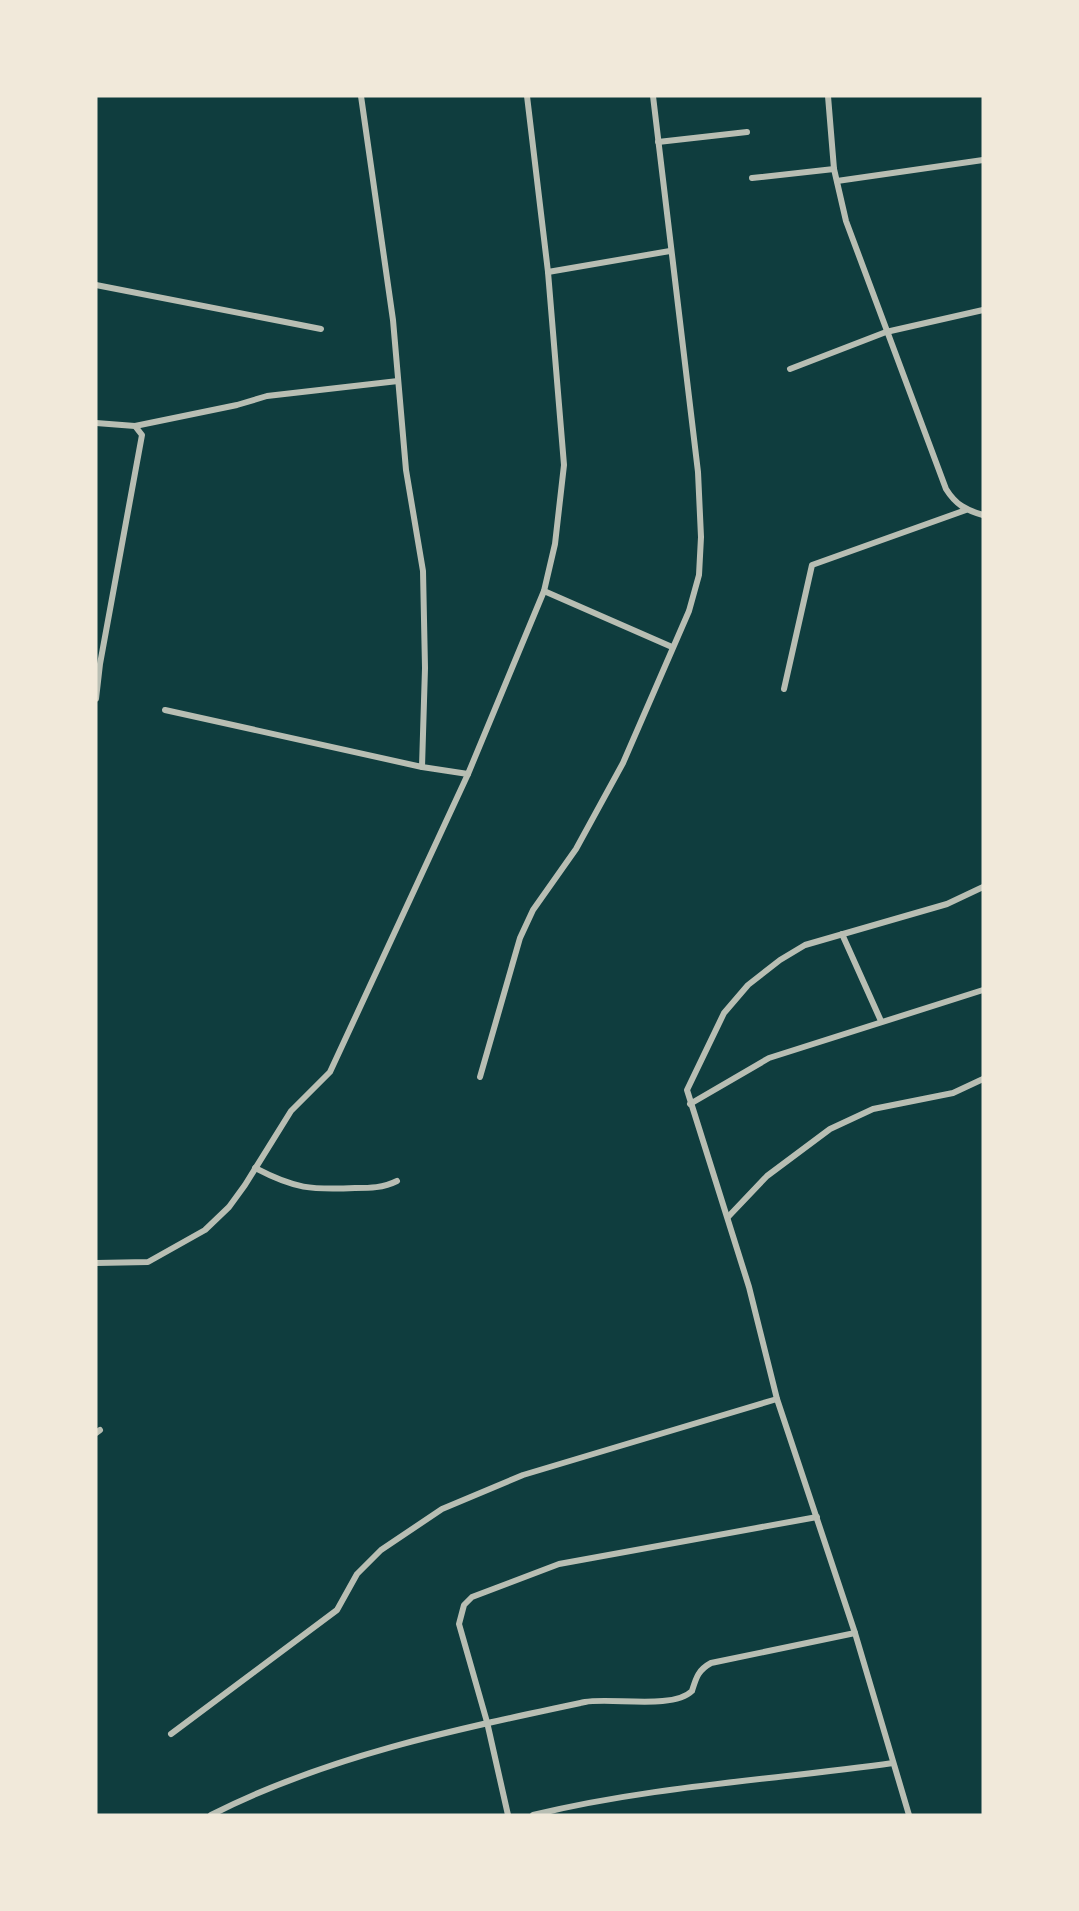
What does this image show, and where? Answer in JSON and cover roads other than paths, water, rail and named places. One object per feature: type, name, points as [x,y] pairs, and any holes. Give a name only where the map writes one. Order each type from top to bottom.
[{"type":"street","points":[[361,96],[385,258],[406,470],[423,571],[426,668],[422,766]]},
{"type":"street","points":[[96,1263],[148,1262],[205,1230],[229,1207],[291,1111],[330,1072],[468,774],[544,591],[555,544],[564,465],[548,272],[527,96]]},
{"type":"street","points":[[480,1077],[520,938],[533,910],[576,849],[623,763],[689,611],[699,575],[701,537],[698,472],[653,96]]},
{"type":"street","points":[[828,96],[834,169],[846,221],[886,332],[946,489],[954,501],[966,510],[983,515]]},
{"type":"street","points":[[658,142],[747,132]]},
{"type":"street","points":[[837,181],[983,160]]},
{"type":"street","points":[[752,178],[834,169]]},
{"type":"street","points":[[548,272],[670,251]]},
{"type":"street","points":[[96,285],[321,329]]},
{"type":"street","points":[[790,369],[886,332],[983,310]]},
{"type":"street","points":[[96,423],[135,426],[237,405],[267,396],[398,381]]},
{"type":"street","points":[[96,699],[100,664],[142,435],[135,426]]},
{"type":"street","points":[[784,690],[812,565],[966,510]]},
{"type":"street","points":[[544,591],[672,647]]},
{"type":"street","points":[[165,710],[468,774]]},
{"type":"street","points":[[909,1815],[855,1633],[777,1399],[749,1287],[687,1090],[688,1082],[724,1013],[748,984],[805,945],[947,904],[983,887]]},
{"type":"street","points":[[842,934],[881,1021]]},
{"type":"street","points":[[690,1104],[769,1058],[983,990]]},
{"type":"street","points":[[728,1217],[767,1176],[830,1129],[873,1109],[953,1093],[983,1079]]},
{"type":"street","points":[[255,1168],[291,1185],[322,1190],[377,1187],[397,1181]]},
{"type":"street","points":[[171,1734],[337,1610],[357,1574],[381,1550],[442,1509],[523,1475],[777,1399]]},
{"type":"street","points":[[508,1815],[487,1722],[459,1624],[464,1605],[472,1597],[559,1564],[817,1517]]},
{"type":"street","points":[[211,1815],[261,1789],[374,1752],[487,1722],[594,1700],[625,1703],[681,1698],[692,1691],[696,1676],[702,1668],[711,1664],[855,1633]]},
{"type":"street","points":[[533,1815],[588,1802],[714,1783],[802,1776],[893,1763]]}]
